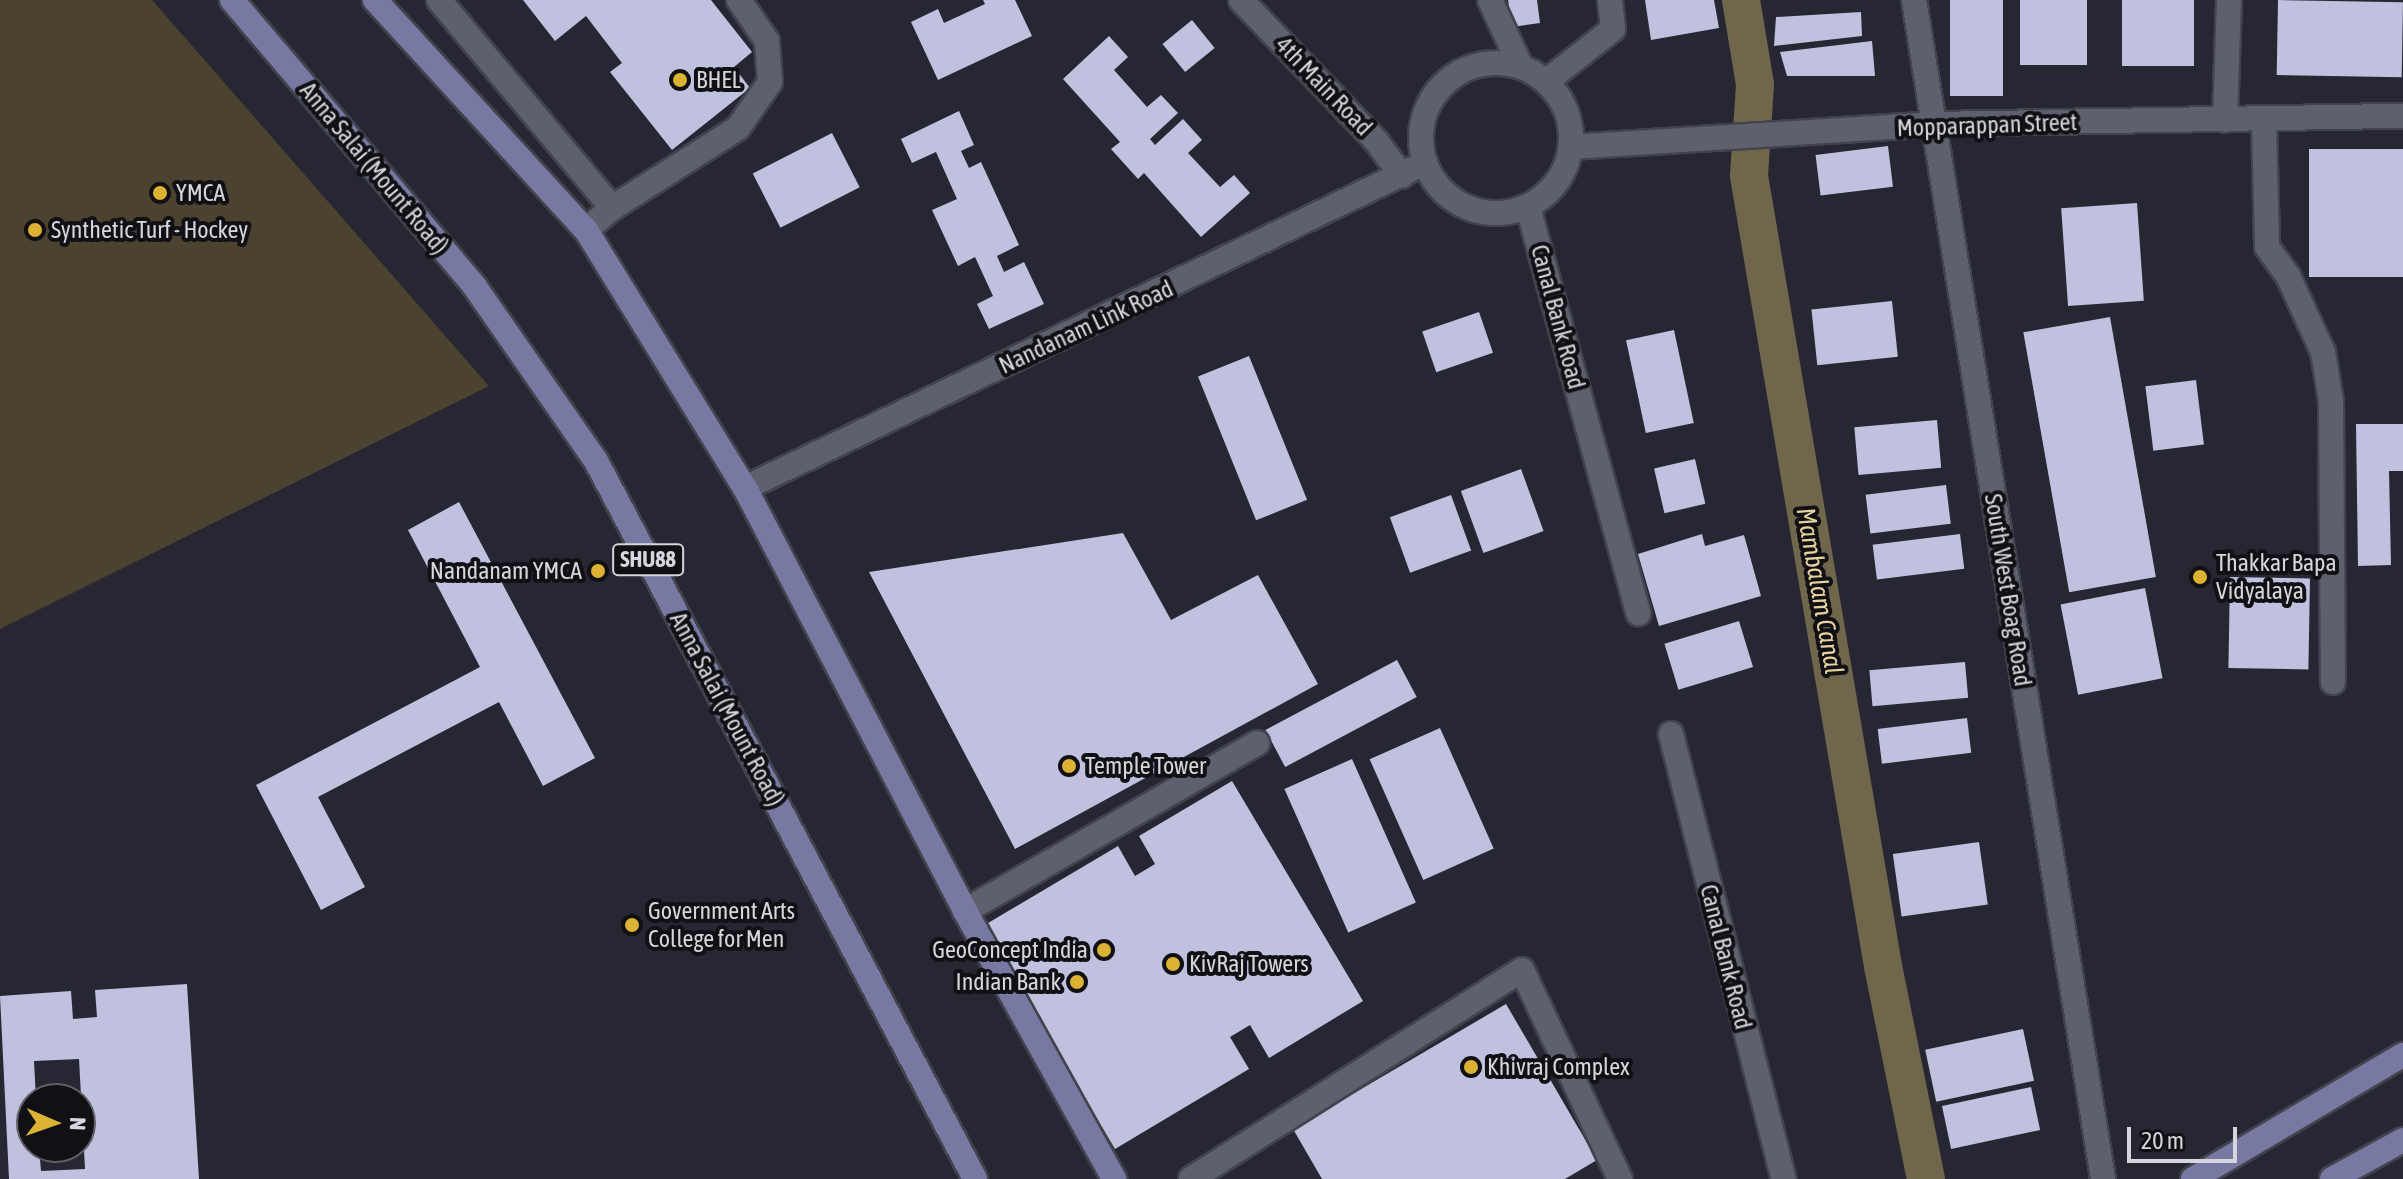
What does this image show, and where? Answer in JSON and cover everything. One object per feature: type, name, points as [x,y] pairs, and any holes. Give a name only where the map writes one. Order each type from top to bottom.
[{"type":"main road","name":"Anna Salai (Mount Road)","points":[[232,0],[475,287],[596,461],[975,1179]]},
{"type":"main road","points":[[375,0],[586,230],[745,488],[965,911],[1114,1179]]},
{"type":"main road","points":[[2193,1179],[2403,1055]]},
{"type":"main road","points":[[2332,1179],[2403,1140]]},
{"type":"street","points":[[439,0],[612,208]]},
{"type":"street","points":[[586,230],[612,208],[738,128],[770,82],[767,41],[739,0]]},
{"type":"street","name":"4th Main Road","points":[[1241,0],[1377,142],[1402,176]]},
{"type":"street","points":[[1490,0],[1520,65]]},
{"type":"street","points":[[1547,81],[1613,29],[1610,0]]},
{"type":"street","name":"South West Boag Road","points":[[1914,0],[2103,1179]]},
{"type":"street","points":[[2225,120],[2229,0]]},
{"type":"street","points":[[1497,63],[1520,65],[1547,81],[1561,99],[1570,122],[1571,147],[1557,183],[1528,207],[1503,214],[1478,212],[1455,202],[1437,185],[1425,163],[1421,139],[1424,115],[1435,94],[1452,77],[1474,67],[1497,63]]},
{"type":"street","name":"Mopparappan Street","points":[[1571,147],[1623,141],[1681,142],[1933,124],[2264,121],[2403,116]]},
{"type":"street","points":[[2264,121],[2267,247],[2288,276],[2323,352],[2331,401],[2333,682]]},
{"type":"street","name":"Nandanam Link Road","points":[[745,488],[1425,163]]},
{"type":"street","name":"Canal Bank Road","points":[[1528,207],[1638,613]]},
{"type":"street","name":"Canal Bank Road","points":[[1671,734],[1784,1179]]},
{"type":"street","points":[[965,911],[1257,743]]},
{"type":"street","points":[[1191,1179],[1522,970],[1620,1179]]},
{"type":"shaded area","name":"YMCA","points":[[0,0],[152,0],[489,386],[0,629]]},
{"type":"building","name":"BHEL","points":[[523,0],[711,0],[752,52],[734,67],[750,88],[672,150],[610,72],[622,63],[586,16],[555,41]]},
{"type":"building","points":[[983,0],[1015,0],[1032,36],[938,80],[911,22],[938,9],[944,23],[985,4]]},
{"type":"building","points":[[1508,0],[1537,0],[1540,23],[1512,27]]},
{"type":"building","points":[[1645,0],[1714,0],[1719,28],[1651,40]]},
{"type":"building","points":[[1950,0],[2003,0],[2003,96],[1950,96]]},
{"type":"building","points":[[2020,0],[2087,0],[2087,65],[2020,65]]},
{"type":"building","points":[[2122,0],[2194,0],[2194,66],[2122,66]]},
{"type":"building","points":[[2278,0],[2403,2],[2402,77],[2277,75]]},
{"type":"building","points":[[1861,12],[1862,36],[1774,46],[1776,17]]},
{"type":"building","points":[[1192,20],[1215,48],[1185,72],[1162,44]]},
{"type":"building","points":[[1109,36],[1128,57],[1114,70],[1147,107],[1161,95],[1178,113],[1150,139],[1155,145],[1183,119],[1202,140],[1188,153],[1220,187],[1234,175],[1250,193],[1201,237],[1144,173],[1138,179],[1111,149],[1120,142],[1063,79]]},
{"type":"building","points":[[1872,41],[1875,76],[1787,76],[1780,52]]},
{"type":"building","points":[[959,111],[974,145],[961,151],[969,168],[981,162],[1019,245],[997,256],[1004,272],[1024,262],[1044,304],[989,329],[977,304],[993,296],[975,257],[958,266],[932,210],[957,199],[936,152],[912,163],[901,139]]},
{"type":"building","points":[[832,133],[860,187],[780,228],[753,173]]},
{"type":"building","points":[[1888,146],[1893,187],[1821,196],[1816,155]]},
{"type":"building","points":[[2309,149],[2403,149],[2403,277],[2309,277]]},
{"type":"building","points":[[2137,203],[2144,301],[2068,306],[2061,208]]},
{"type":"building","points":[[1892,301],[1898,357],[1817,365],[1811,309]]},
{"type":"building","points":[[1479,312],[1493,353],[1436,372],[1422,332]]},
{"type":"building","points":[[2110,317],[2156,577],[2069,592],[2023,332]]},
{"type":"building","points":[[1674,330],[1694,423],[1646,433],[1626,340]]},
{"type":"building","points":[[1249,356],[1307,500],[1256,520],[1198,377]]},
{"type":"building","points":[[2196,380],[2204,445],[2153,451],[2145,386]]},
{"type":"building","points":[[1937,420],[1941,468],[1858,475],[1854,427]]},
{"type":"building","points":[[2356,424],[2403,424],[2403,471],[2389,471],[2391,565],[2358,566]]},
{"type":"building","points":[[1695,459],[1705,504],[1664,513],[1654,468]]},
{"type":"building","points":[[1521,469],[1544,531],[1483,553],[1461,491]]},
{"type":"building","points":[[1946,485],[1951,524],[1870,534],[1866,495]]},
{"type":"building","points":[[1451,495],[1471,550],[1410,573],[1390,517]]},
{"type":"building","points":[[459,502],[595,758],[543,786],[499,702],[318,797],[365,887],[321,910],[256,785],[480,667],[408,530]]},
{"type":"building","name":"Temple Tower","points":[[1123,533],[1171,620],[1258,575],[1318,684],[1015,849],[869,572]]},
{"type":"building","points":[[1702,534],[1705,546],[1744,535],[1761,596],[1659,626],[1638,554]]},
{"type":"building","points":[[1960,534],[1964,569],[1877,579],[1873,545]]},
{"type":"building","points":[[2230,577],[2310,578],[2308,669],[2228,668]]},
{"type":"building","points":[[2145,588],[2163,678],[2078,695],[2061,604]]},
{"type":"building","points":[[1739,621],[1753,667],[1678,690],[1664,644]]},
{"type":"building","points":[[1397,660],[1417,697],[1285,767],[1265,730]]},
{"type":"building","points":[[1965,662],[1968,698],[1873,706],[1869,670]]},
{"type":"building","points":[[1967,718],[1971,753],[1882,764],[1878,729]]},
{"type":"building","points":[[1440,728],[1494,849],[1423,880],[1370,759]]},
{"type":"building","points":[[1352,759],[1416,902],[1348,933],[1284,789]]},
{"type":"building","name":"KivRaj Towers","points":[[1232,781],[1363,1001],[1269,1058],[1250,1025],[1230,1037],[1249,1069],[1115,1149],[983,926],[1118,846],[1135,876],[1155,864],[1139,836]]},
{"type":"building","points":[[1979,842],[1988,904],[1902,916],[1893,854]]},
{"type":"building","points":[[187,984],[199,1179],[9,1179],[0,996],[71,991],[73,1019],[97,1017],[95,990]]},
{"type":"building","name":"Khivraj Complex","points":[[1506,1004],[1597,1160],[1565,1179],[1322,1179],[1293,1129]]},
{"type":"building","points":[[2023,1029],[2034,1081],[1936,1102],[1925,1050]]},
{"type":"building","points":[[2031,1087],[2040,1130],[1951,1149],[1942,1106]]},
{"type":"waterway","name":"Mambalam Canal","points":[[1741,0],[1755,85],[1749,176],[1883,966],[1926,1179]]},
{"type":"place","name":"BHEL","points":[[680,80]]},
{"type":"place","name":"YMCA","points":[[160,193]]},
{"type":"place","name":"Synthetic Turf - Hockey","points":[[35,230]]},
{"type":"place","name":"Nandanam YMCA","points":[[598,571]]},
{"type":"place","name":"Thakkar Bapa Vidyalaya","points":[[2200,577]]},
{"type":"place","name":"Temple Tower","points":[[1069,766]]},
{"type":"place","name":"Government Arts College for Men","points":[[632,925]]},
{"type":"place","name":"GeoConcept India","points":[[1104,950]]},
{"type":"place","name":"KivRaj Towers","points":[[1173,964]]},
{"type":"place","name":"Indian Bank","points":[[1077,982]]},
{"type":"place","name":"Khivraj Complex","points":[[1471,1067]]}]
